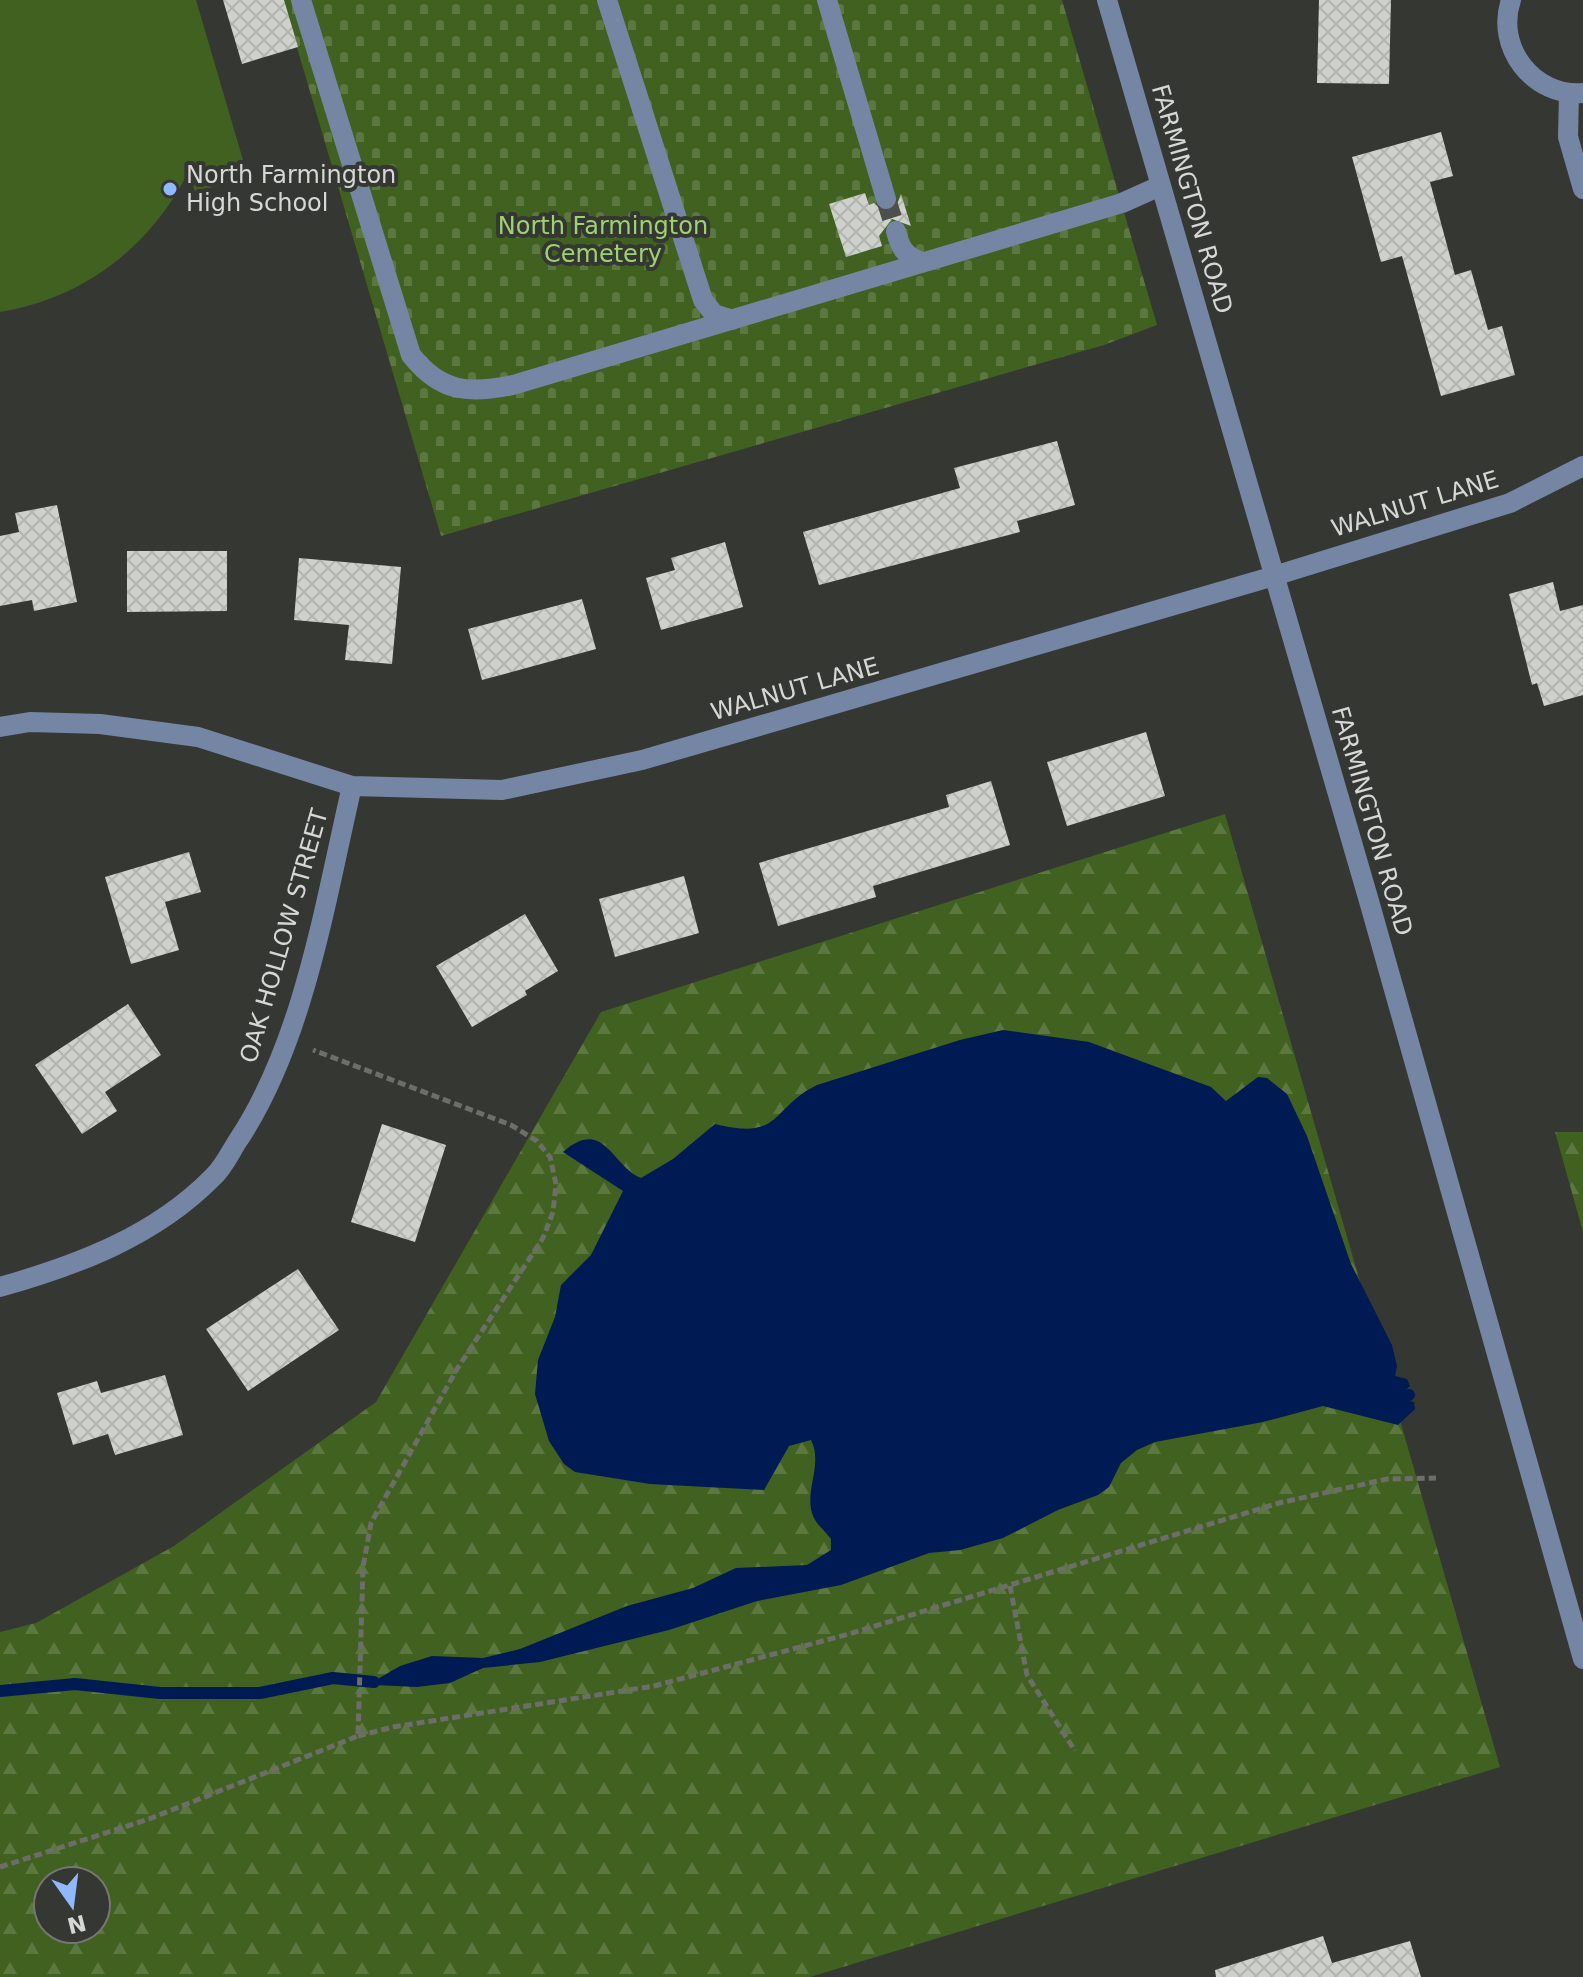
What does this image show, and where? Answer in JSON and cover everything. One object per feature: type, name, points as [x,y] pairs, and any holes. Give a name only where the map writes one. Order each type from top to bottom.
[{"type":"street","points":[[301,0],[403,335],[424,371],[447,385],[476,392],[513,385],[1122,203],[1160,186]]},
{"type":"street","points":[[607,0],[703,300],[714,314],[732,320]]},
{"type":"street","points":[[827,0],[886,199]]},
{"type":"street","name":"FARMINGTON ROAD","points":[[1107,0],[1583,1659]]},
{"type":"street","points":[[1511,0],[1507,13],[1509,41],[1521,66],[1542,85],[1576,93],[1568,137],[1583,189]]},
{"type":"street","points":[[896,231],[902,249],[910,258],[922,262]]},
{"type":"street","name":"WALNUT LANE","points":[[0,727],[30,722],[100,724],[198,737],[352,786],[502,790],[642,760],[1274,576],[1510,503],[1583,466]]},
{"type":"street","name":"OAK HOLLOW STREET","points":[[0,1287],[94,1257],[140,1234],[214,1176],[263,1104],[285,1042],[321,920],[352,786]]},
{"type":"path","points":[[285,1042],[511,1125],[537,1141],[550,1157],[556,1184],[553,1212],[543,1238],[457,1369],[371,1523],[363,1567],[358,1736]]},
{"type":"path","points":[[0,1867],[149,1819],[358,1736],[393,1727],[654,1686],[1010,1586],[1279,1503],[1387,1479],[1436,1478]]},
{"type":"path","points":[[1010,1586],[1027,1675],[1075,1751]]},
{"type":"green space","points":[[0,0],[196,0],[248,177],[195,192],[188,173],[154,224],[111,265],[59,295],[0,312]]},
{"type":"green space","name":"North Farmington Cemetery","points":[[283,0],[1062,0],[1157,325],[1104,345],[441,536]]},
{"type":"green space","points":[[1225,814],[1500,1767],[810,1977],[0,1977],[0,1632],[36,1623],[174,1546],[376,1402],[601,1012]]},
{"type":"green space","points":[[1555,1132],[1583,1132],[1583,1232]]},
{"type":"water","points":[[1003,1030],[1089,1042],[1211,1087],[1226,1101],[1258,1077],[1267,1078],[1287,1094],[1307,1136],[1351,1264],[1392,1345],[1397,1366],[1395,1376],[1407,1379],[1410,1386],[1401,1394],[1402,1400],[1414,1402],[1415,1409],[1398,1425],[1323,1406],[1263,1422],[1155,1442],[1137,1450],[1121,1463],[1109,1487],[1098,1495],[1058,1510],[1003,1538],[960,1550],[929,1553],[841,1585],[757,1601],[669,1630],[540,1662],[483,1668],[450,1683],[417,1687],[375,1685],[376,1680],[400,1666],[432,1656],[483,1658],[520,1649],[627,1606],[693,1588],[736,1568],[807,1565],[831,1550],[831,1539],[816,1521],[811,1509],[815,1459],[811,1440],[789,1446],[764,1490],[650,1484],[575,1472],[564,1464],[549,1441],[535,1394],[538,1360],[555,1317],[561,1285],[591,1255],[623,1191],[563,1152],[577,1142],[588,1139],[598,1142],[641,1178],[673,1159],[715,1124],[737,1128],[765,1125],[817,1085],[960,1040]]},
{"type":"building","points":[[223,0],[284,0],[298,47],[242,64]]},
{"type":"building","points":[[1319,0],[1391,0],[1389,84],[1317,83]]},
{"type":"building","points":[[1441,132],[1453,176],[1430,182],[1455,275],[1471,270],[1488,330],[1502,326],[1515,375],[1441,396],[1402,256],[1381,262],[1352,157]]},
{"type":"building","points":[[865,193],[869,205],[874,203],[884,212],[896,207],[901,194],[911,226],[892,219],[879,236],[882,246],[846,257],[829,204]]},
{"type":"building","points":[[1057,441],[1075,505],[1017,521],[1020,532],[819,585],[803,532],[960,488],[954,468]]},
{"type":"building","points":[[57,505],[77,602],[34,611],[32,600],[0,606],[0,536],[19,532],[15,513]]},
{"type":"building","points":[[725,542],[743,607],[661,630],[646,578],[675,570],[671,558]]},
{"type":"building","points":[[127,551],[227,551],[227,611],[127,612]]},
{"type":"building","points":[[299,558],[401,567],[392,664],[345,660],[349,625],[294,620]]},
{"type":"building","points":[[1553,582],[1560,611],[1583,605],[1583,695],[1544,706],[1537,683],[1532,685],[1509,594]]},
{"type":"building","points":[[582,599],[596,649],[482,680],[468,629]]},
{"type":"building","points":[[1146,732],[1165,796],[1067,826],[1047,762]]},
{"type":"building","points":[[991,781],[1010,845],[873,886],[876,897],[778,926],[759,863],[949,807],[946,795]]},
{"type":"building","points":[[189,852],[201,892],[165,902],[179,950],[131,964],[105,877]]},
{"type":"building","points":[[684,876],[699,933],[615,957],[599,899]]},
{"type":"building","points":[[525,914],[558,971],[525,991],[527,995],[472,1027],[436,966]]},
{"type":"building","points":[[128,1004],[161,1055],[105,1092],[117,1111],[82,1134],[35,1065]]},
{"type":"building","points":[[382,1124],[446,1145],[415,1242],[351,1222]]},
{"type":"building","points":[[298,1269],[339,1330],[248,1391],[206,1329]]},
{"type":"building","points":[[165,1375],[183,1435],[115,1455],[108,1434],[73,1445],[57,1393],[97,1381],[101,1393]]},
{"type":"building","points":[[1323,1936],[1332,1963],[1410,1941],[1421,1977],[1216,1977],[1215,1970]]},
{"type":"waterway","points":[[1401,1397],[1409,1395]]},
{"type":"waterway","points":[[0,1691],[75,1684],[160,1693],[260,1693],[333,1678],[374,1682]]},
{"type":"tunnel","points":[[886,199],[896,231]]},
{"type":"place","name":"North Farmington High School","points":[[170,189]]}]
